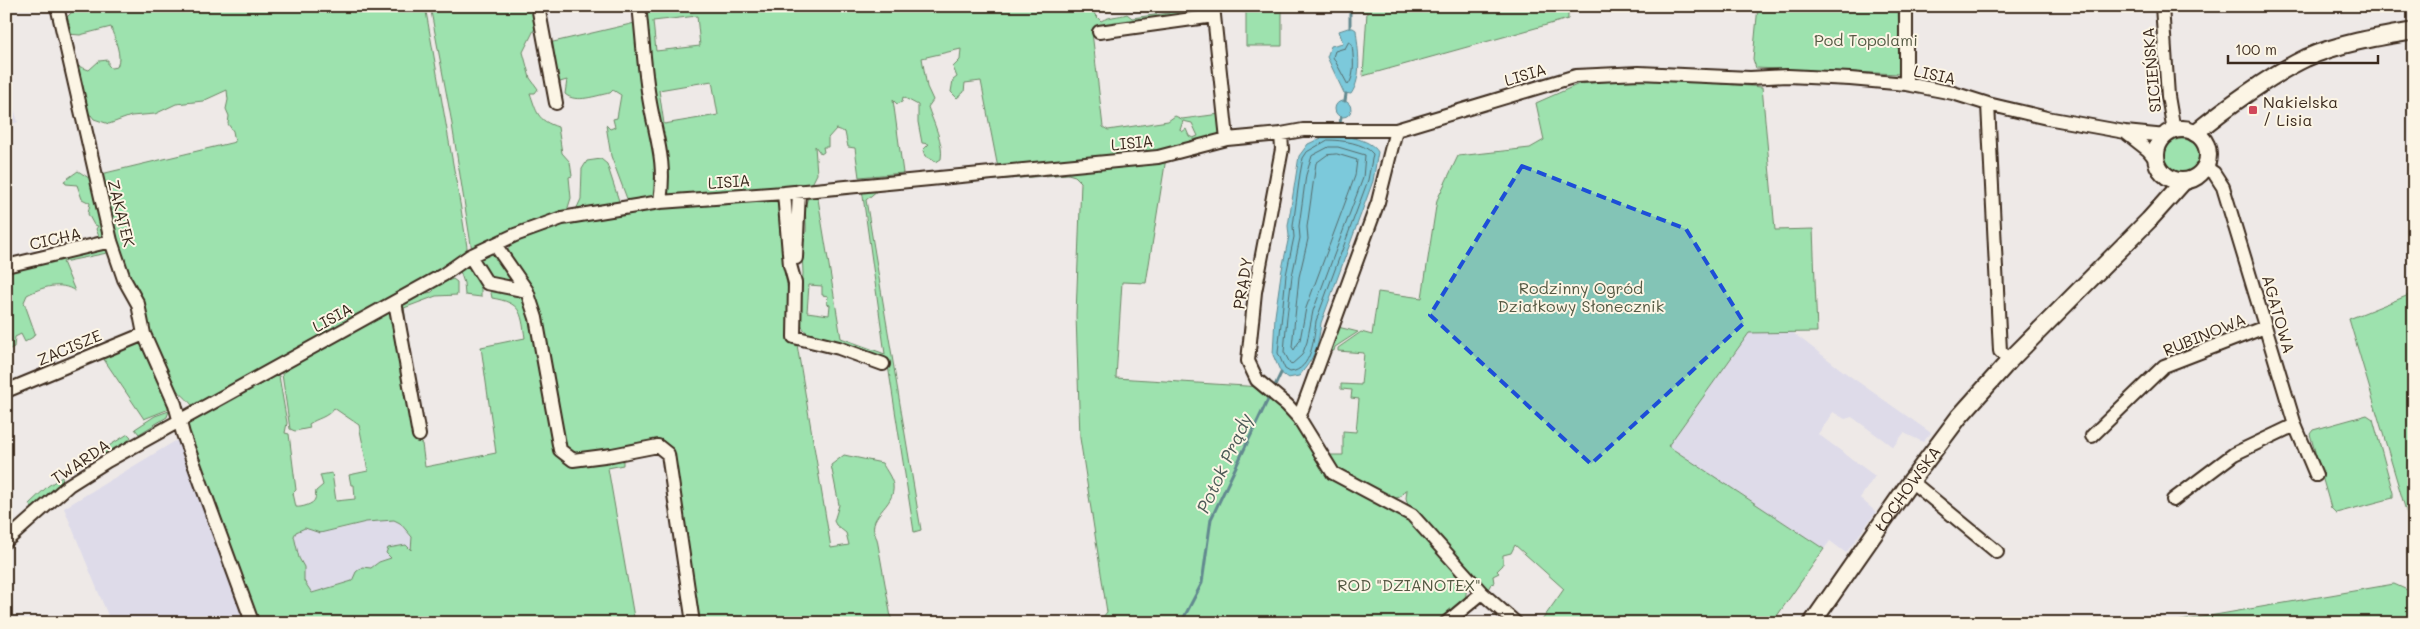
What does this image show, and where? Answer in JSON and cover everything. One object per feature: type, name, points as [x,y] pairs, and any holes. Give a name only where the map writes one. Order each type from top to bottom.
[{"type":"main road","points":[[2195,133],[2281,72],[2324,51],[2365,40],[2414,31]]},
{"type":"main road","points":[[2206,146],[2229,108]]},
{"type":"main road","points":[[2185,130],[2195,133],[2206,146],[2208,158],[2205,167],[2197,176],[2184,181],[2170,178],[2158,165],[2158,147],[2170,133],[2185,130]]},
{"type":"main road","name":"ŁOCHOWSKA","points":[[2149,220],[2160,190],[2158,165]]},
{"type":"main road","name":"ŁOCHOWSKA","points":[[1812,623],[1911,481],[1959,417],[2010,360],[2149,220],[2184,181]]},
{"type":"street","name":"ZAKĄTEK","points":[[57,6],[111,241],[124,279],[138,304],[144,334],[180,420],[183,434],[251,619]]},
{"type":"street","points":[[538,6],[556,103]]},
{"type":"street","points":[[639,6],[650,102],[664,177],[660,202]]},
{"type":"street","points":[[1906,6],[1906,84]]},
{"type":"street","name":"SICIEŃSKA","points":[[2162,6],[2170,133]]},
{"type":"street","points":[[1099,32],[1214,11],[1226,139]]},
{"type":"street","name":"LISIA","points":[[180,420],[443,275],[470,256],[496,246],[515,235],[562,218],[660,202],[784,193],[1158,156],[1226,139],[1324,128],[1396,130],[1576,76],[1639,73],[1750,78],[1788,76],[1850,78],[1906,84],[1953,93],[1988,104],[2047,118],[2125,132],[2170,133]]},
{"type":"street","points":[[1988,104],[2000,351],[2010,360]]},
{"type":"street","points":[[1299,418],[1378,202],[1396,130]]},
{"type":"street","name":"LISIA","points":[[2125,132],[2148,150],[2158,165]]},
{"type":"street","name":"PRĄDY","points":[[1281,134],[1282,149],[1256,292],[1248,361],[1258,380],[1299,418],[1333,472],[1412,515],[1482,594],[1516,623]]},
{"type":"street","name":"AGATOWA","points":[[2205,167],[2221,181],[2295,424],[2316,475]]},
{"type":"street","points":[[799,191],[794,337],[839,348],[883,364]]},
{"type":"street","points":[[784,193],[790,265],[795,283]]},
{"type":"street","name":"CICHA","points":[[6,266],[111,241]]},
{"type":"street","points":[[496,246],[527,291],[536,318],[560,450],[573,460],[658,446],[668,454],[693,623]]},
{"type":"street","points":[[470,256],[488,283],[527,291]]},
{"type":"street","points":[[395,302],[419,435]]},
{"type":"street","name":"RUBINOWA","points":[[2092,436],[2164,366],[2265,328]]},
{"type":"street","name":"ZACISZE","points":[[6,391],[144,334]]},
{"type":"street","name":"TWARDA","points":[[6,541],[69,485],[180,420]]},
{"type":"street","points":[[2172,500],[2234,454],[2295,424]]},
{"type":"street","points":[[1911,481],[1997,552]]},
{"type":"street","points":[[1446,623],[1482,594]]},
{"type":"highlighted area","points":[[1522,166],[1686,229],[1744,323],[1591,464],[1430,315]]},
{"type":"shaded area","points":[[6,83],[18,122],[6,125]]},
{"type":"shaded area","points":[[1792,332],[1847,374],[1931,433],[1923,442],[1904,433],[1893,447],[1852,417],[1845,419],[1833,412],[1818,434],[1875,476],[1860,498],[1876,512],[1846,553],[1830,541],[1824,549],[1668,446],[1749,333]]},
{"type":"shaded area","points":[[177,440],[243,615],[242,623],[111,623],[64,508]]},
{"type":"shaded area","points":[[394,520],[400,523],[412,537],[411,552],[406,545],[388,549],[386,552],[391,558],[379,562],[371,568],[367,568],[352,581],[312,593],[304,581],[302,562],[299,558],[294,536],[296,531],[305,528],[315,532],[341,529],[366,522]]},
{"type":"green space","points":[[63,6],[425,6],[461,209],[467,247],[466,255],[203,404],[192,405],[168,381],[160,381],[160,386],[169,409],[144,419],[101,355],[140,340],[155,354],[106,241],[100,239],[96,229],[98,226],[94,225],[88,214],[90,203],[82,199],[77,185],[66,184],[64,181],[78,171],[92,180],[97,175],[235,142],[233,131],[228,124],[229,116],[226,109],[228,100],[227,90],[203,101],[176,104],[155,114],[131,116],[109,124],[94,119],[91,115],[87,116],[75,70],[78,66],[89,70],[99,61],[108,60],[108,65],[111,68],[117,67],[119,52],[111,27],[80,35],[68,34],[64,20],[73,11],[66,11]]},
{"type":"green space","points":[[430,6],[535,6],[536,26],[523,52],[530,78],[538,89],[535,93],[530,93],[539,115],[546,122],[558,127],[562,153],[570,162],[572,176],[569,177],[571,198],[566,214],[472,251],[451,118]]},
{"type":"green space","points":[[643,6],[1093,6],[1095,15],[1101,21],[1127,14],[1132,18],[1169,13],[1169,6],[1206,6],[1193,8],[1195,12],[1092,32],[1103,127],[1108,130],[1168,121],[1175,116],[1182,119],[1220,114],[1221,130],[1218,137],[1167,150],[1148,151],[1143,148],[1128,156],[998,168],[981,81],[965,83],[964,92],[957,98],[951,92],[953,80],[957,77],[953,67],[960,60],[961,49],[922,58],[927,87],[933,100],[928,107],[938,133],[942,153],[941,159],[936,162],[925,156],[923,150],[929,144],[922,143],[918,122],[918,105],[903,97],[902,102],[897,104],[893,100],[903,173],[859,177],[855,148],[848,147],[845,132],[836,129],[828,138],[828,147],[823,147],[824,152],[821,154],[815,146],[817,174],[812,184],[664,199]],"holes":[[[697,16],[700,46],[656,51],[653,21]],[[712,81],[718,115],[664,124],[659,90]],[[1183,121],[1192,123],[1198,136],[1193,138],[1189,136],[1186,129],[1182,132],[1180,130]]]},
{"type":"green space","points":[[1219,6],[1568,6],[1568,19],[1363,76],[1367,12],[1282,7],[1282,46],[1246,46],[1246,12],[1219,9]]},
{"type":"green space","name":"Pod Topolami","points":[[1758,6],[1898,6],[1900,74],[1756,68],[1753,59]]},
{"type":"green space","points":[[635,23],[653,131],[658,197],[629,204],[611,156],[606,125],[610,129],[615,127],[613,119],[617,118],[621,95],[613,90],[610,93],[581,99],[570,97],[565,94],[567,80],[560,82],[558,90],[549,43]]},
{"type":"green space","name":"Rodzinny Ogród Działkowy Słonecznik","points":[[1647,78],[1762,87],[1775,230],[1813,229],[1817,332],[1749,333],[1668,446],[1824,549],[1772,623],[1540,623],[1564,589],[1515,545],[1511,553],[1503,555],[1503,565],[1497,571],[1499,573],[1493,576],[1494,583],[1491,584],[1487,591],[1460,571],[1466,589],[1466,596],[1459,606],[1438,623],[1098,623],[1107,612],[1080,438],[1076,315],[1081,182],[1075,176],[1068,174],[878,190],[866,200],[921,530],[914,532],[887,359],[810,335],[801,324],[799,307],[803,278],[802,250],[806,234],[805,208],[810,194],[814,194],[818,199],[841,338],[885,354],[862,189],[1155,161],[1159,163],[1166,158],[1146,283],[1122,282],[1116,378],[1262,387],[1329,455],[1343,455],[1343,431],[1356,432],[1359,399],[1351,398],[1352,390],[1341,389],[1341,384],[1361,385],[1364,353],[1338,351],[1338,348],[1361,332],[1372,335],[1378,292],[1422,298],[1437,200],[1458,156],[1530,148],[1544,140],[1536,103],[1579,84]],"holes":[[[809,285],[822,286],[822,295],[828,296],[827,304],[830,305],[829,315],[807,312]],[[1330,472],[1391,499],[1400,497],[1407,490],[1406,498],[1409,509]]]},
{"type":"green space","points":[[2182,139],[2194,144],[2199,156],[2194,168],[2182,173],[2170,168],[2165,156],[2170,144]]},
{"type":"green space","points":[[601,159],[607,164],[620,204],[575,212],[581,199],[582,169],[587,161]]},
{"type":"green space","points":[[779,198],[785,273],[831,548],[849,545],[846,533],[834,521],[839,505],[831,465],[844,455],[882,463],[892,482],[893,493],[877,517],[874,531],[892,623],[696,623],[663,444],[572,455],[563,448],[541,325],[507,252],[511,243],[558,224],[573,223],[676,204]]},
{"type":"green space","points":[[103,245],[112,252],[63,262],[75,291],[64,286],[51,286],[27,295],[24,302],[35,333],[33,337],[25,342],[21,334],[15,337],[14,347],[6,351],[6,269]]},
{"type":"green space","points":[[495,252],[517,286],[492,280],[478,262],[480,256]]},
{"type":"green space","points":[[470,262],[481,282],[481,297],[465,295],[460,271],[464,264]]},
{"type":"green space","points":[[453,279],[457,282],[457,295],[436,296],[404,308],[410,354],[401,306],[403,300],[424,289],[427,293],[432,292],[434,290],[433,286]]},
{"type":"green space","points":[[490,288],[523,294],[530,310],[558,453],[620,459],[623,461],[623,465],[608,468],[635,623],[257,623],[185,424],[274,374],[279,376],[287,423],[285,433],[289,434],[296,490],[293,493],[296,507],[307,505],[314,501],[316,491],[323,485],[320,475],[332,473],[336,501],[355,499],[354,485],[351,485],[349,475],[368,471],[359,425],[334,408],[328,414],[309,424],[310,428],[295,431],[290,429],[281,367],[387,309],[393,311],[416,440],[422,444],[425,467],[496,453],[481,347],[525,338],[518,310],[509,303],[492,298]],"holes":[[[394,520],[400,523],[412,537],[411,550],[406,545],[388,548],[386,553],[391,558],[379,562],[371,568],[362,567],[356,572],[352,581],[312,593],[304,581],[304,567],[299,558],[294,536],[296,532],[305,528],[320,533],[366,522]]]},
{"type":"green space","points":[[2414,293],[2414,538],[2349,319]]},
{"type":"green space","points":[[1338,327],[1358,332],[1335,347],[1334,351],[1330,350]]},
{"type":"green space","points":[[169,411],[167,417],[139,434],[135,429],[155,416]]},
{"type":"green space","points":[[2367,415],[2373,419],[2393,498],[2336,513],[2331,508],[2310,434],[2313,430]]},
{"type":"green space","points":[[128,434],[131,437],[129,440],[105,457],[99,452]]},
{"type":"green space","points":[[62,477],[64,484],[36,508],[32,508],[29,504],[48,486]]},
{"type":"green space","points":[[2394,584],[2414,593],[2414,623],[2169,623]]},
{"type":"water","points":[[1348,28],[1356,30],[1358,54],[1357,80],[1351,94],[1344,93],[1327,57],[1331,46],[1343,43],[1339,31]]},
{"type":"water","points":[[1340,101],[1346,101],[1351,106],[1349,115],[1340,117],[1335,112],[1335,106]]},
{"type":"water","points":[[1328,135],[1362,140],[1369,143],[1378,152],[1373,181],[1321,323],[1315,352],[1299,376],[1288,378],[1281,373],[1273,355],[1275,316],[1289,236],[1288,226],[1299,156],[1308,144]]},
{"type":"waterway","name":"Potok Prądy","points":[[1350,6],[1350,27]]},
{"type":"waterway","points":[[1345,101],[1346,94]]},
{"type":"waterway","name":"Potok Prądy","points":[[1340,123],[1341,118]]},
{"type":"waterway","name":"Potok Prądy","points":[[1273,390],[1281,373]]},
{"type":"waterway","name":"Potok Prądy","points":[[1181,623],[1202,583],[1211,519],[1270,395]]},
{"type":"place","name":"Nakielska / Lisia","points":[[2253,110]]},
{"type":"park label","name":"ROD \"DZIANOTEX\"","points":[[1409,584]]}]
